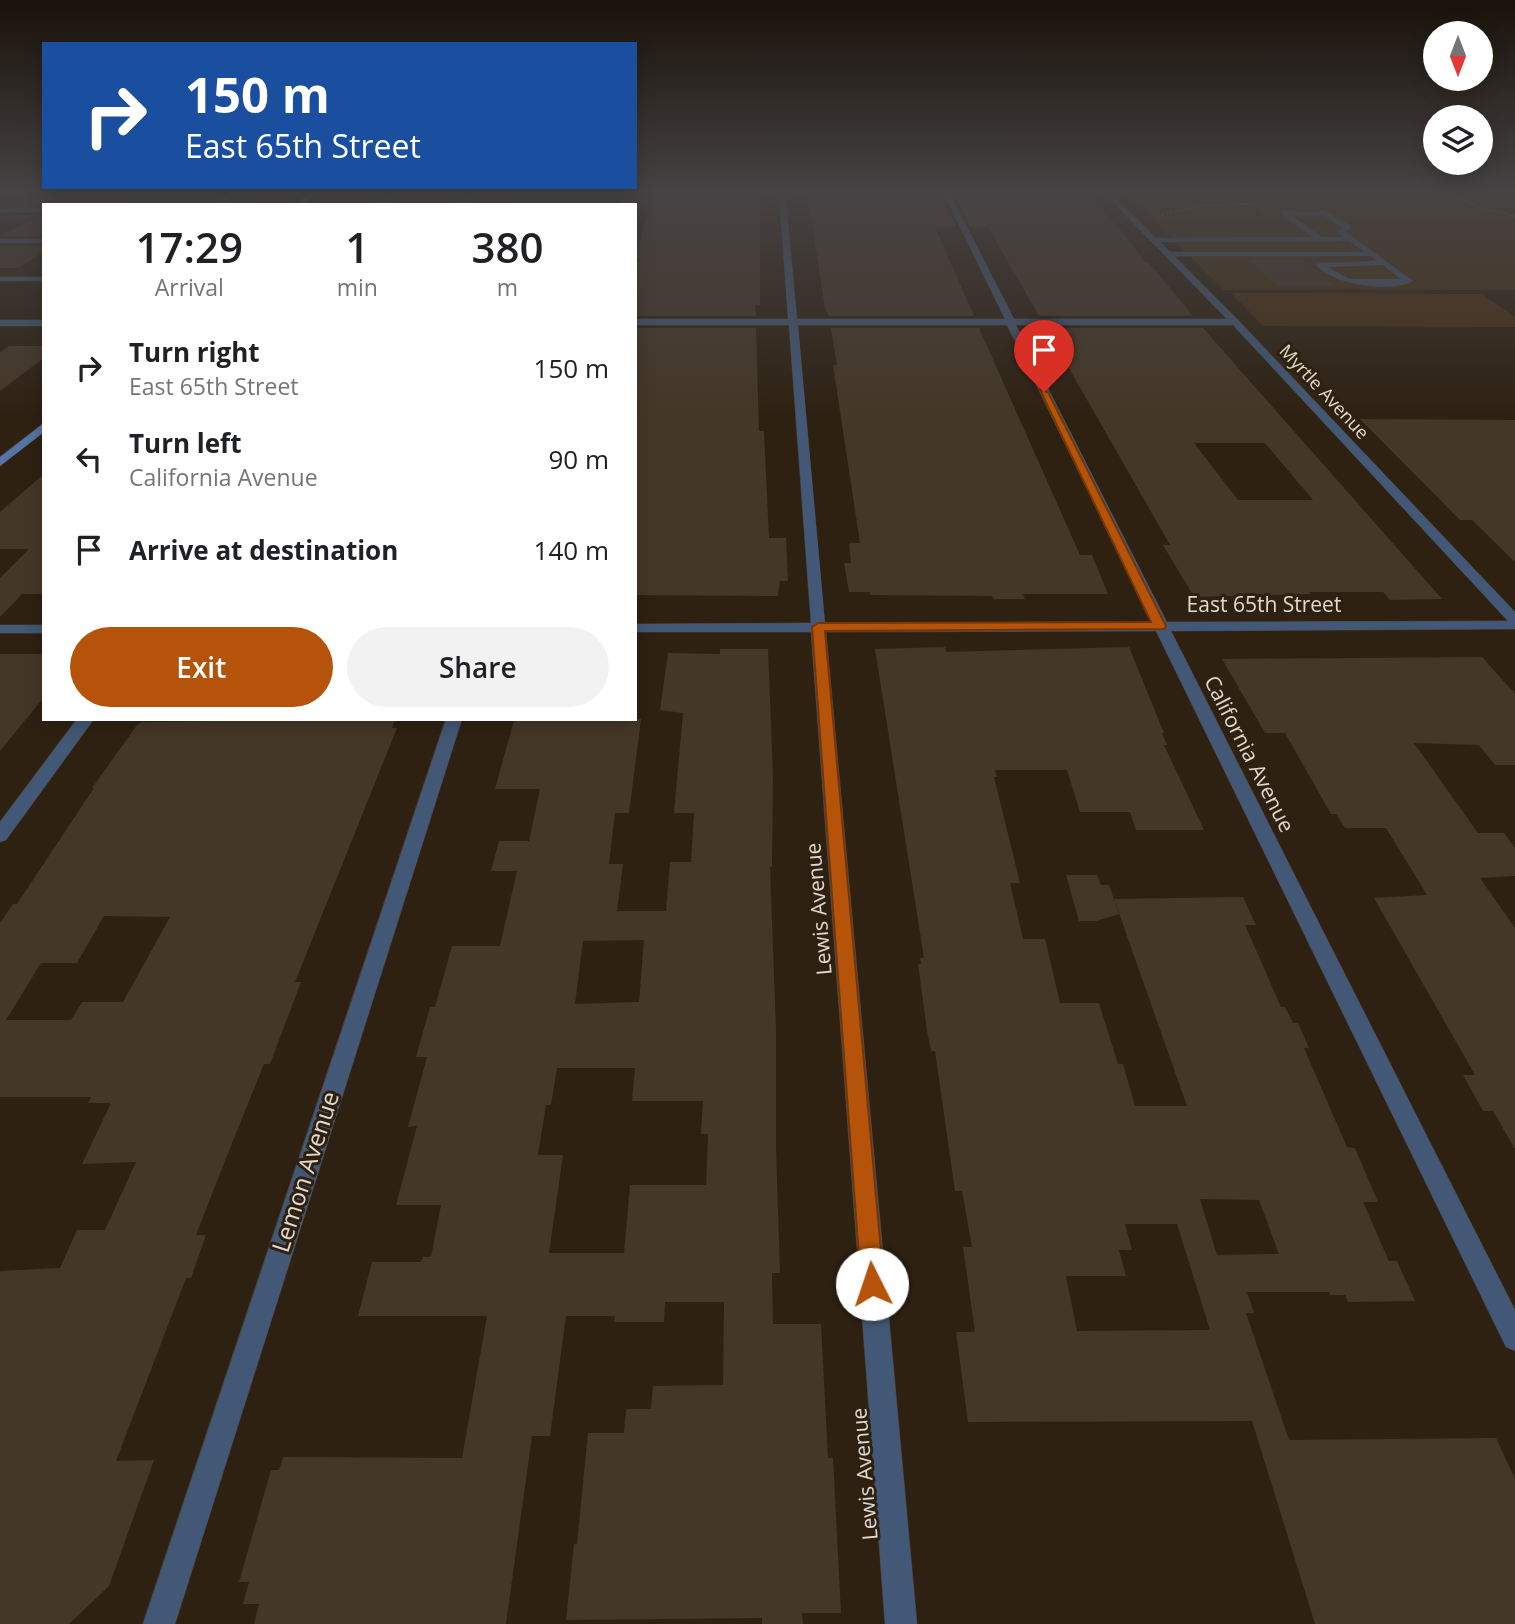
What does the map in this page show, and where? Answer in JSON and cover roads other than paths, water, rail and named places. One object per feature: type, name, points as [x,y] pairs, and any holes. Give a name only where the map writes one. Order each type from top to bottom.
[{"type":"street","name":"Lewis Avenue","points":[[788,266],[901,1624]]},
{"type":"street","name":"California Avenue","points":[[982,266],[1515,1338]]},
{"type":"street","name":"Myrtle Avenue","points":[[1179,266],[1235,322],[1515,622]]},
{"type":"street","points":[[1321,266],[1345,281],[1409,281],[1390,266]]},
{"type":"street","points":[[0,279],[42,279]]},
{"type":"street","points":[[637,321],[1235,322]]},
{"type":"street","points":[[0,323],[42,323]]},
{"type":"street","points":[[3,458],[42,428]]},
{"type":"street","name":"East 65th Street","points":[[637,628],[1515,622]]},
{"type":"street","points":[[0,629],[42,629]]},
{"type":"street","points":[[0,835],[85,721]]},
{"type":"street","name":"Lemon Avenue","points":[[159,1624],[453,721]]}]
